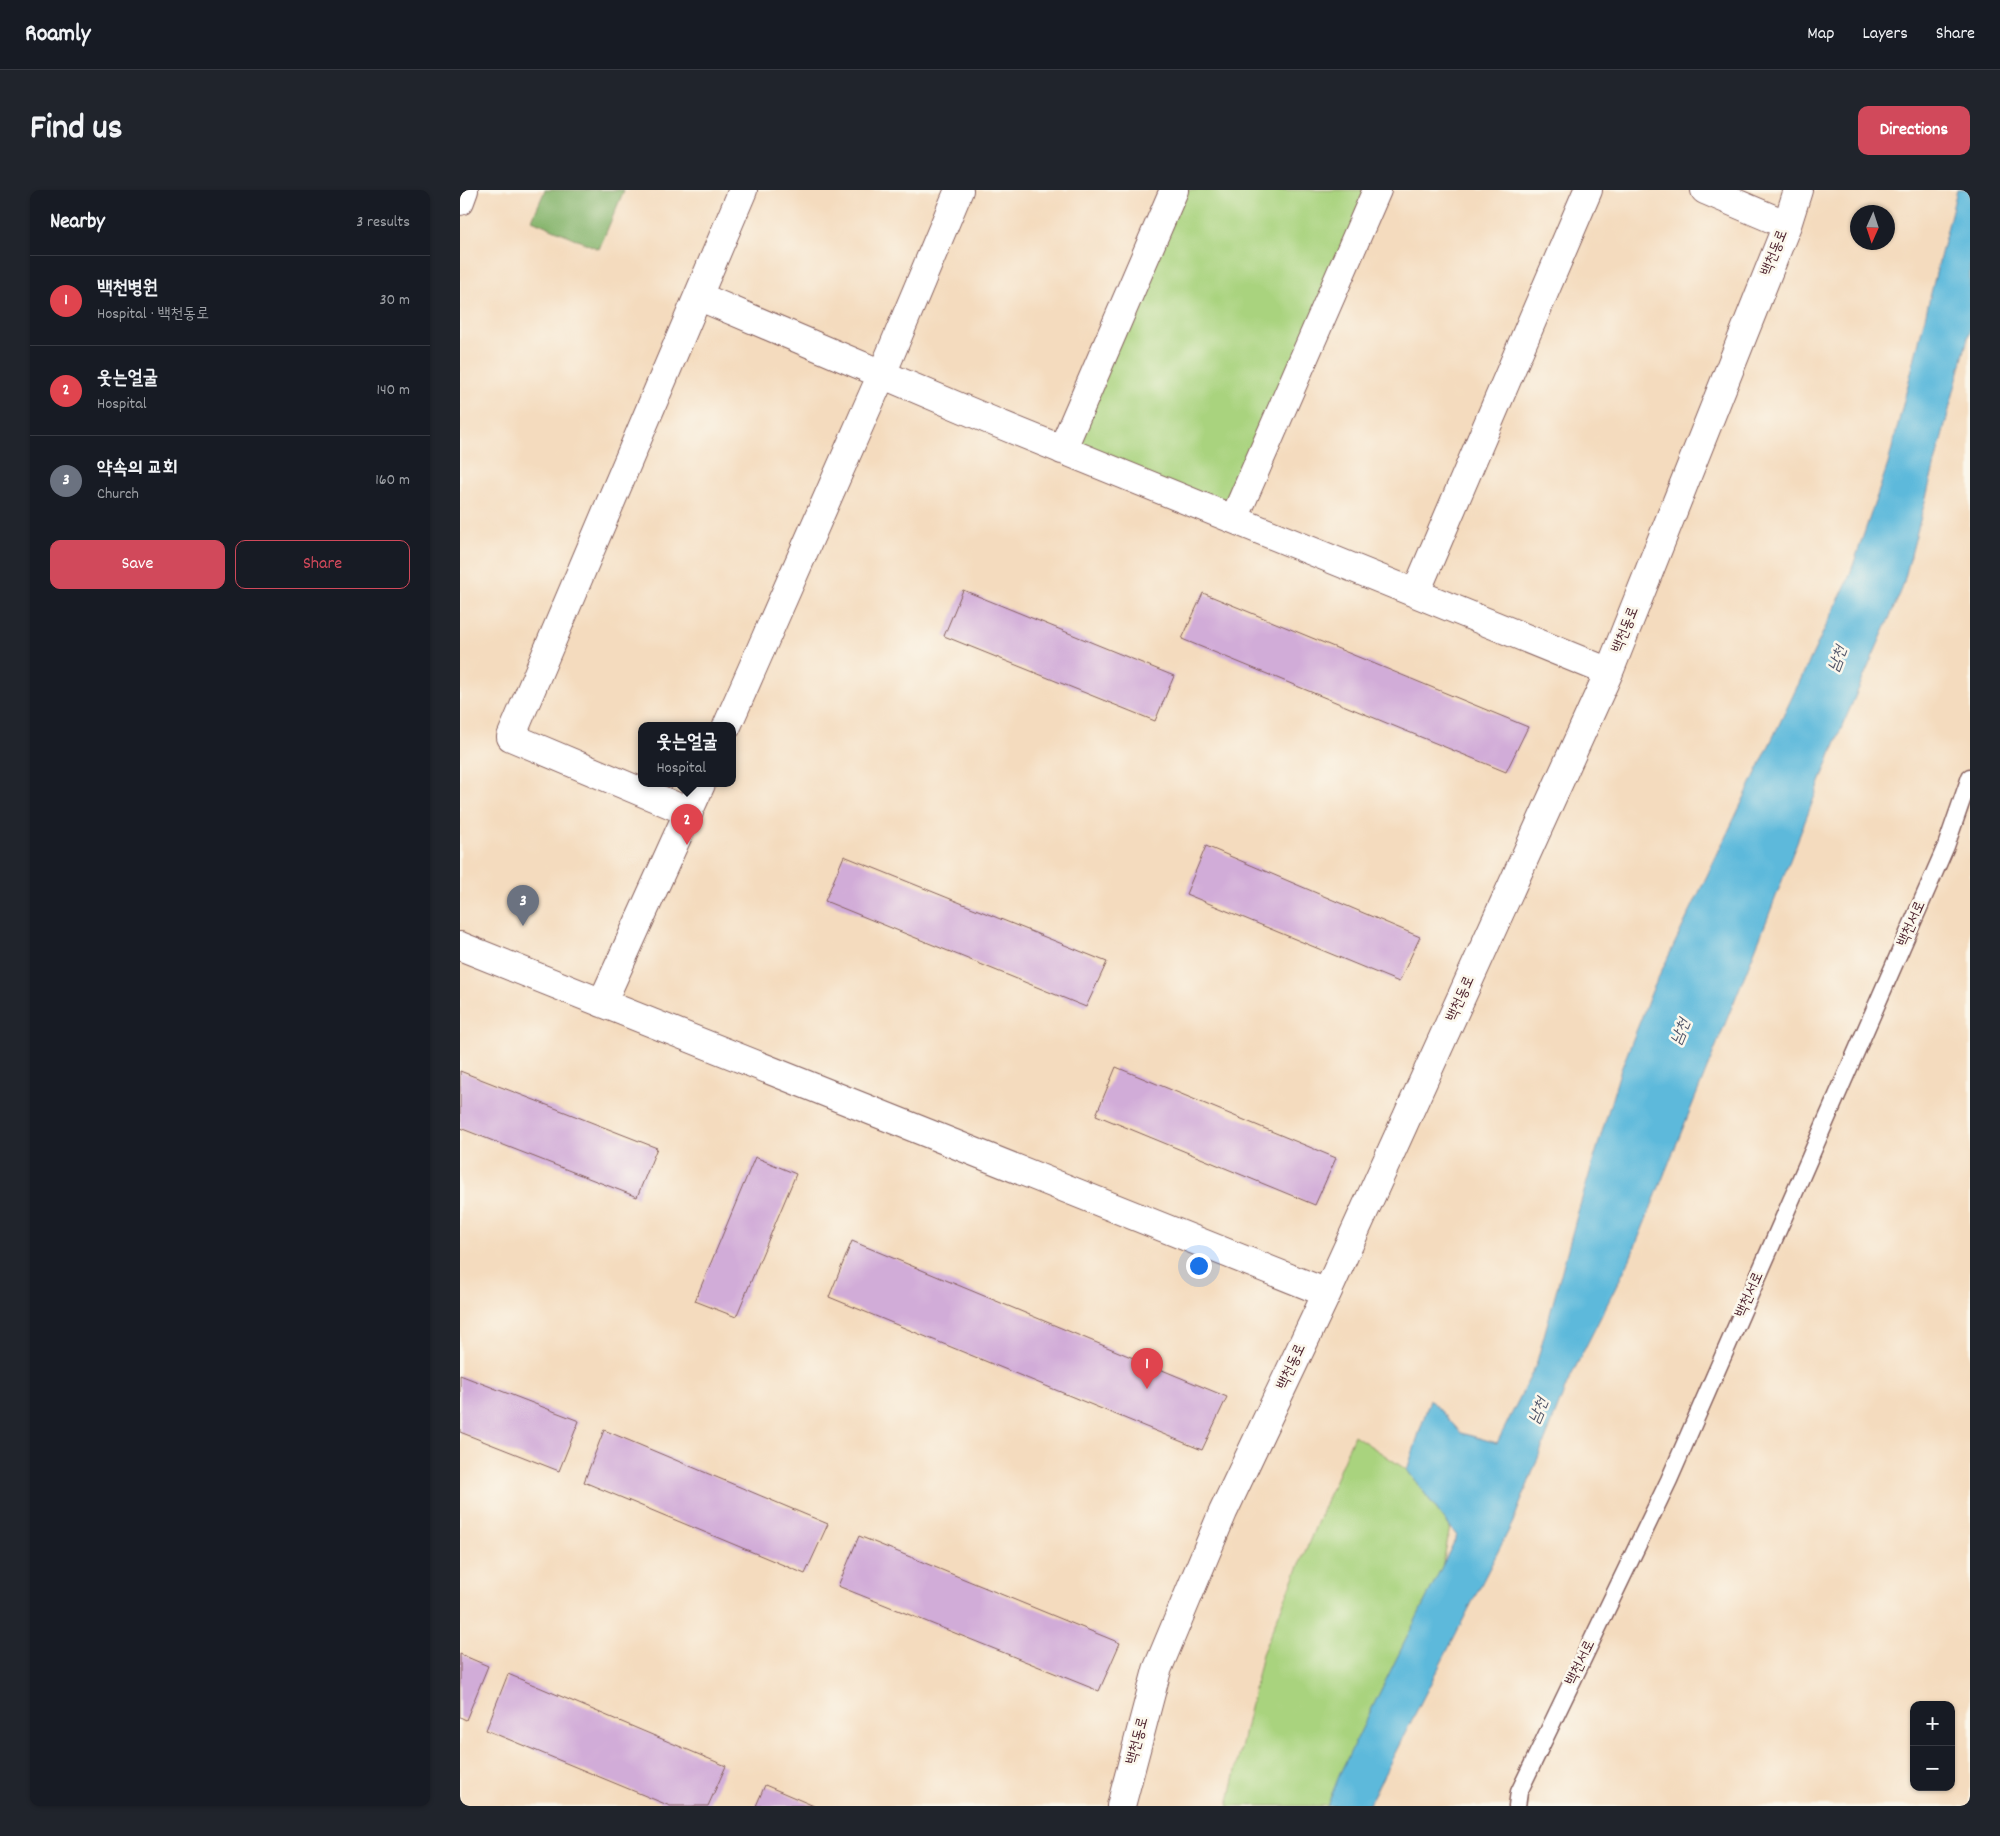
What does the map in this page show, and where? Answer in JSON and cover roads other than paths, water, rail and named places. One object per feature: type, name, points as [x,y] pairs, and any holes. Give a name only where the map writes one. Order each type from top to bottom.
[{"type":"street","points":[[460,201],[464,190]]},
{"type":"street","points":[[689,812],[512,737],[743,190]]},
{"type":"street","points":[[729,722],[882,374],[959,190]]},
{"type":"street","points":[[1062,450],[1174,190]]},
{"type":"street","points":[[1234,519],[1377,190]]},
{"type":"street","points":[[1416,592],[1588,190]]},
{"type":"street","points":[[1705,190],[1786,225]]},
{"type":"street","name":"백천동로","points":[[1121,1806],[1157,1670],[1223,1512],[1327,1293],[1610,672],[1786,225],[1798,190]]},
{"type":"street","points":[[698,296],[1062,450],[1610,672]]},
{"type":"street","points":[[602,1003],[700,787]]},
{"type":"street","points":[[460,946],[1327,1293]]},
{"type":"lane","name":"백천서로","points":[[1517,1806],[1519,1792],[1673,1471],[1942,855],[1970,777]]},
{"type":"water","name":"남천","points":[[1957,190],[1970,190],[1970,330],[1902,589],[1838,736],[1763,930],[1630,1259],[1567,1384],[1513,1522],[1368,1806],[1327,1806],[1341,1771],[1457,1536],[1407,1470],[1430,1399],[1461,1433],[1497,1443],[1536,1365],[1578,1212],[1620,1072],[1652,991],[1848,580],[1888,464]]},
{"type":"place","name":"웃는얼굴","points":[[687,845]]},
{"type":"place","name":"약속의 교회","points":[[523,926]]},
{"type":"place","name":"백천병원","points":[[1147,1389]]}]
